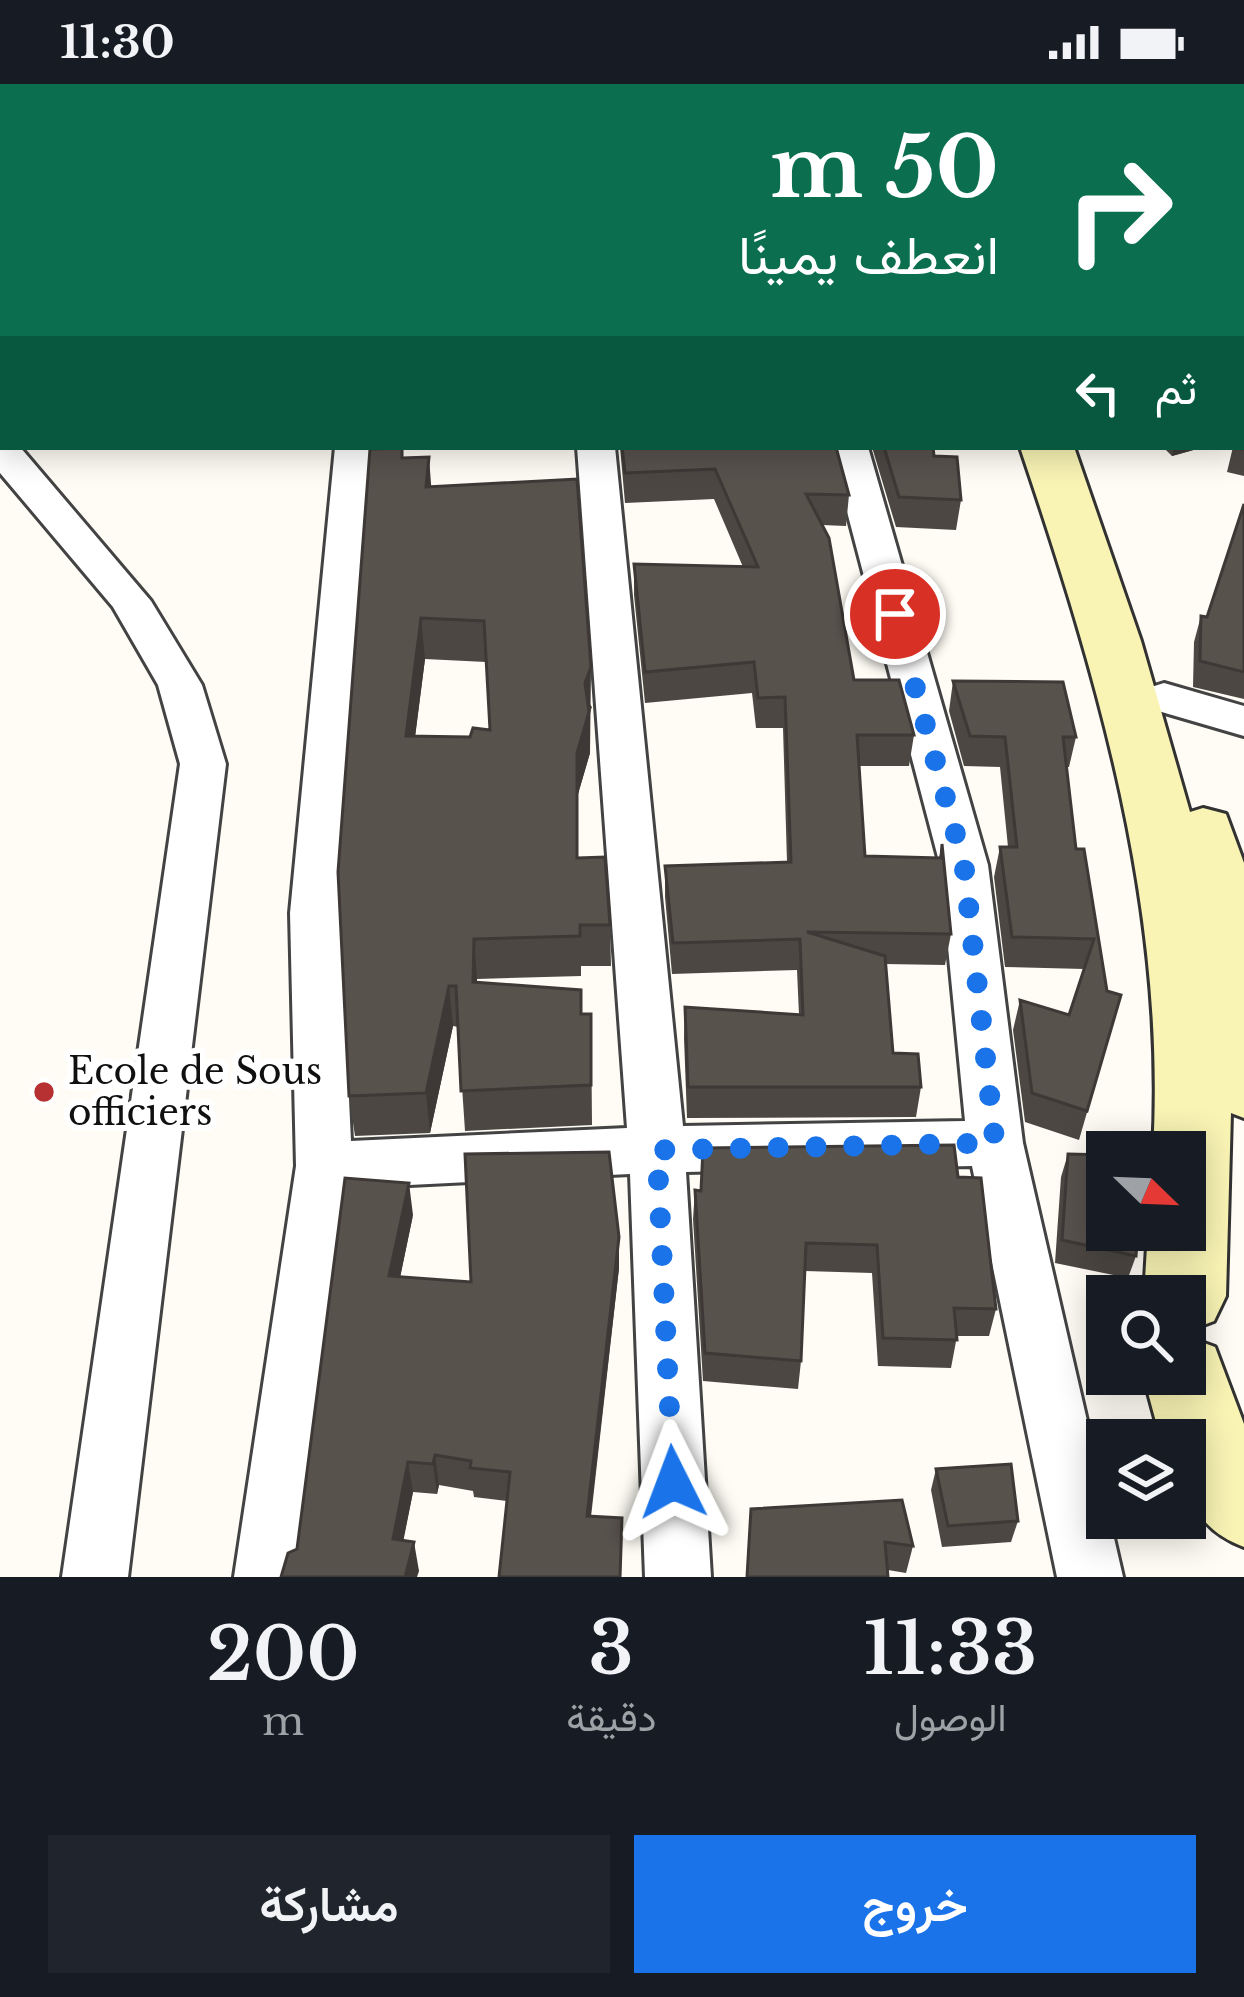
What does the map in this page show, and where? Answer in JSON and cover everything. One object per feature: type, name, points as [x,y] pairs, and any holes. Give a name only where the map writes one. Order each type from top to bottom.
[{"type":"street","points":[[2,450],[130,601],[180,685],[202,764],[95,1577]]},
{"type":"street","points":[[266,1577],[324,1166],[315,913],[354,450]]},
{"type":"street","points":[[596,450],[657,1150],[678,1577]]},
{"type":"street","points":[[850,450],[964,865],[995,1143],[1090,1577]]},
{"type":"street","points":[[1048,450],[1128,703],[1182,940],[1192,1050],[1186,1275]]},
{"type":"street","points":[[1085,450],[1122,551],[1215,872],[1234,964],[1244,1088]]},
{"type":"street","points":[[1164,698],[1244,721]]},
{"type":"street","points":[[324,1166],[657,1150],[995,1143]]},
{"type":"street","points":[[1191,1395],[1202,1433],[1244,1504]]},
{"type":"building","points":[[370,450],[402,450],[402,458],[429,457],[426,487],[577,479],[591,667],[585,683],[589,712],[577,753],[577,858],[605,857],[610,925],[580,925],[580,936],[474,939],[473,982],[581,990],[581,1014],[591,1014],[591,1085],[461,1091],[456,986],[449,986],[426,1093],[349,1096],[338,872]],"holes":[[[421,618],[484,621],[490,730],[473,728],[470,737],[406,736]]]},
{"type":"building","points":[[622,450],[837,450],[849,495],[806,494],[829,538],[854,680],[899,680],[914,735],[857,735],[865,856],[941,858],[942,844],[951,934],[807,932],[885,956],[893,1053],[918,1054],[921,1087],[688,1087],[685,1007],[803,1015],[800,939],[673,943],[665,866],[791,862],[785,697],[758,698],[754,662],[645,672],[634,564],[758,567],[715,469],[625,473]]},
{"type":"building","points":[[885,450],[933,450],[934,456],[957,457],[961,500],[899,497]]},
{"type":"building","points":[[1244,504],[1244,672],[1200,661],[1201,616],[1207,617]]},
{"type":"building","points":[[953,681],[1063,682],[1076,737],[1063,737],[1076,849],[1084,849],[1107,991],[1121,995],[1087,1111],[1032,1093],[1020,1000],[1069,1015],[1094,939],[1012,937],[1000,847],[1017,847],[1005,737],[970,736]]},
{"type":"building","points":[[954,1145],[958,1177],[981,1178],[996,1309],[954,1308],[957,1340],[883,1338],[877,1245],[806,1243],[801,1361],[705,1353],[695,1190],[701,1191],[703,1148]]},
{"type":"building","points":[[609,1152],[619,1237],[587,1516],[622,1518],[620,1577],[499,1577],[510,1472],[470,1468],[471,1461],[435,1455],[433,1464],[408,1462],[393,1539],[414,1542],[405,1577],[281,1577],[288,1553],[297,1549],[345,1178],[409,1183],[389,1276],[471,1282],[465,1154]]},
{"type":"building","points":[[1068,1154],[1086,1154],[1086,1245],[1062,1240]]},
{"type":"building","points":[[1011,1464],[1018,1521],[948,1526],[936,1469]]},
{"type":"building","points":[[902,1500],[913,1546],[885,1542],[888,1577],[747,1577],[751,1509]]},
{"type":"place","name":"Ecole de Sous officiers","points":[[44,1092]]},
{"type":"route","points":[[673,1482],[657,1150],[995,1143],[964,865],[895,614]]}]
